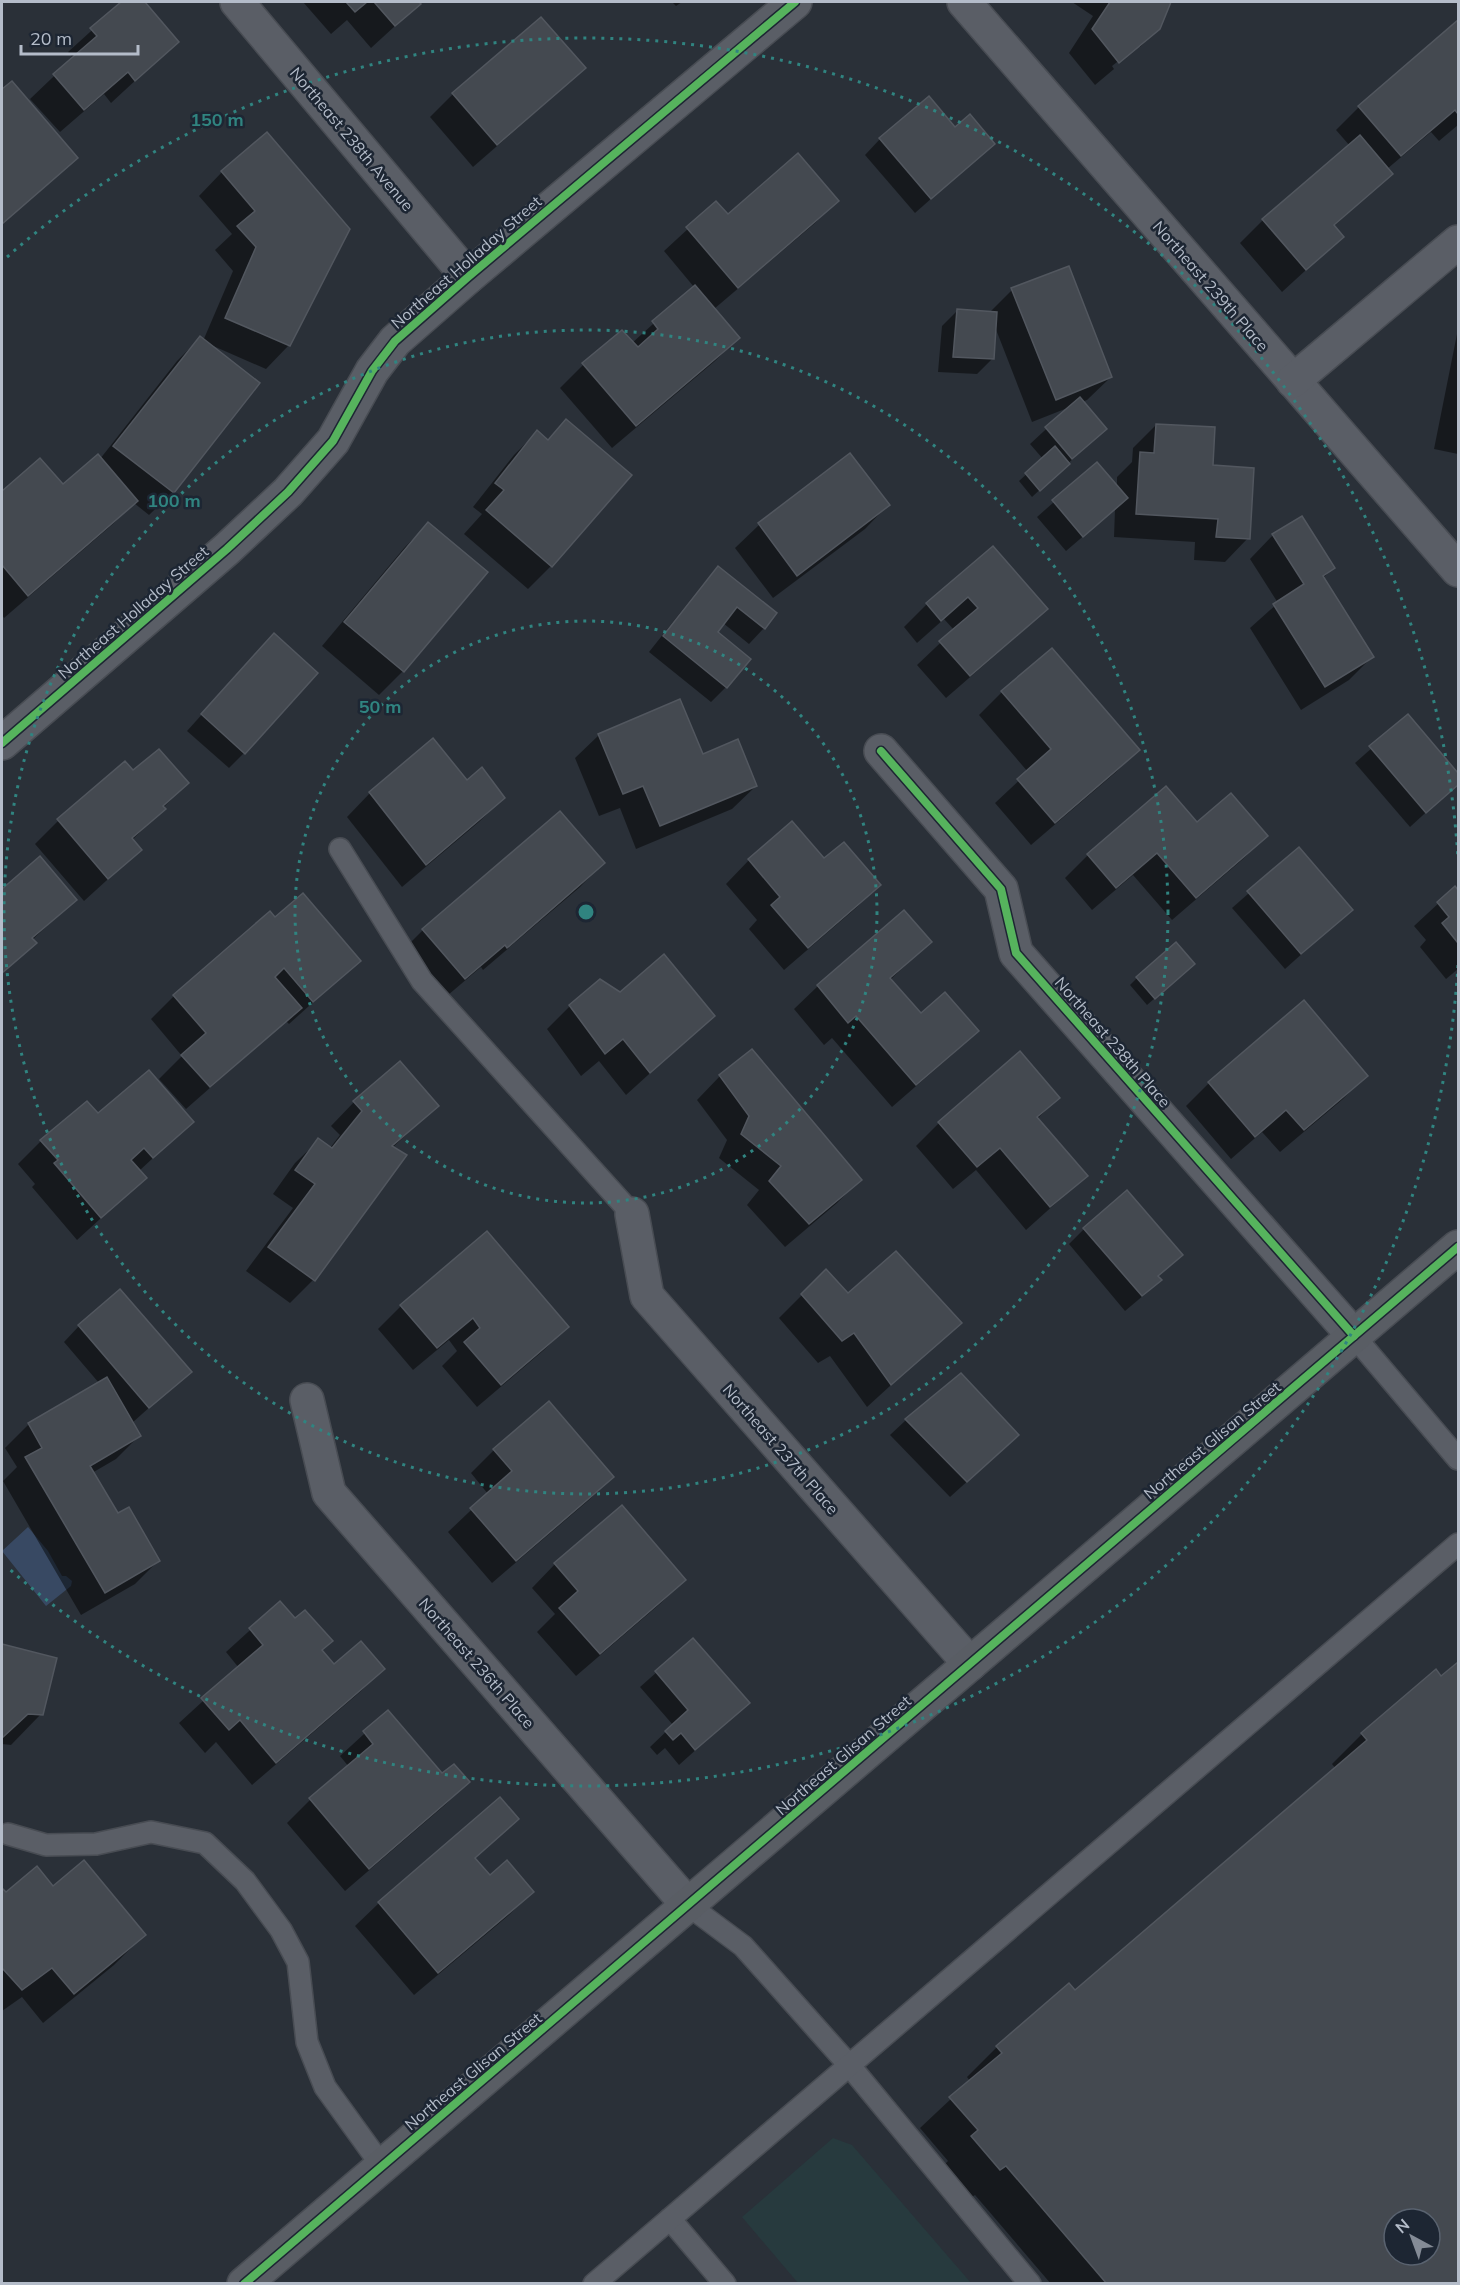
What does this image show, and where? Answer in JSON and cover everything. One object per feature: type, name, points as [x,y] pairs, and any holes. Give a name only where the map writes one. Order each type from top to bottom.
[{"type":"main road","name":"Northeast Glisan Street","points":[[244,2283],[1458,1247]]},
{"type":"street","name":"Northeast 238th Avenue","points":[[237,2],[468,277]]},
{"type":"street","name":"Northeast Holladay Street","points":[[2,742],[227,549],[288,492],[333,441],[372,371],[395,341],[795,2]]},
{"type":"street","name":"Northeast 239th Place","points":[[963,2],[1458,570]]},
{"type":"street","points":[[1293,381],[1458,242]]},
{"type":"street","name":"Northeast 238th Place","points":[[881,751],[1001,889],[1016,953],[1354,1336]]},
{"type":"street","name":"Northeast 237th Place","points":[[633,1214],[647,1296],[970,1664]]},
{"type":"street","name":"Northeast 236th Place","points":[[307,1400],[329,1493],[688,1905]]},
{"type":"lane","points":[[340,849],[422,981],[633,1214]]},
{"type":"lane","points":[[1354,1336],[1458,1459]]},
{"type":"lane","points":[[594,2283],[1458,1544]]},
{"type":"lane","points":[[8,1834],[46,1845],[96,1844],[151,1832],[205,1843],[245,1881],[281,1930],[298,1962],[308,2042],[325,2087],[382,2166]]},
{"type":"lane","points":[[688,1905],[743,1946],[849,2065],[1030,2283]]},
{"type":"lane","points":[[670,2218],[725,2283]]},
{"type":"green space","points":[[833,2138],[852,2145],[971,2283],[798,2283],[742,2217]]},
{"type":"water","points":[[28,1527],[48,1551],[62,1576],[72,1581],[71,1586],[46,1606],[2,1551]]},
{"type":"building","points":[[121,2],[145,2],[179,42],[135,81],[128,72],[84,110],[53,74],[97,36],[90,28]]},
{"type":"building","points":[[346,2],[367,2],[355,12]]},
{"type":"building","points":[[374,2],[419,2],[421,4],[395,26]]},
{"type":"building","points":[[1110,2],[1171,2],[1160,29],[1119,63],[1092,29]]},
{"type":"building","points":[[541,17],[586,68],[497,145],[452,93]]},
{"type":"building","points":[[1458,20],[1458,114],[1455,110],[1401,156],[1358,106]]},
{"type":"building","points":[[12,81],[78,158],[2,224],[2,89]]},
{"type":"building","points":[[929,96],[955,127],[970,114],[995,144],[931,199],[879,138]]},
{"type":"building","points":[[267,132],[350,229],[290,346],[225,318],[256,247],[237,226],[255,211],[221,171]]},
{"type":"building","points":[[1360,135],[1393,174],[1334,225],[1344,237],[1306,270],[1262,219]]},
{"type":"building","points":[[798,153],[839,201],[738,288],[686,227],[716,201],[728,214]]},
{"type":"building","points":[[1069,266],[1112,377],[1056,400],[1011,288]]},
{"type":"building","points":[[695,285],[740,338],[636,426],[582,363],[622,330],[638,347],[658,329],[652,321]]},
{"type":"building","points":[[957,309],[997,312],[994,359],[953,357]]},
{"type":"building","points":[[200,336],[260,383],[174,493],[113,446]]},
{"type":"building","points":[[1080,397],[1107,429],[1072,459],[1045,427]]},
{"type":"building","points":[[566,419],[632,475],[552,567],[486,510],[504,490],[495,483],[537,430],[548,440]]},
{"type":"building","points":[[1156,424],[1215,427],[1213,465],[1254,468],[1250,539],[1216,537],[1218,519],[1136,514],[1140,452],[1154,453]]},
{"type":"building","points":[[1055,446],[1070,464],[1040,491],[1025,473]]},
{"type":"building","points":[[850,453],[890,505],[797,576],[758,523]]},
{"type":"building","points":[[98,454],[138,501],[28,596],[2,565],[2,491],[40,458],[63,484]]},
{"type":"building","points":[[1097,462],[1128,498],[1083,537],[1052,500]]},
{"type":"building","points":[[1302,516],[1335,568],[1323,576],[1374,657],[1325,687],[1273,604],[1304,584],[1272,534]]},
{"type":"building","points":[[428,522],[488,572],[404,672],[344,622]]},
{"type":"building","points":[[993,546],[1048,609],[970,676],[939,641],[978,608],[968,597],[941,621],[926,603]]},
{"type":"building","points":[[718,566],[777,613],[765,629],[737,607],[718,632],[751,659],[727,688],[663,636]]},
{"type":"building","points":[[274,633],[318,673],[245,754],[201,714]]},
{"type":"building","points":[[1052,648],[1140,750],[1055,823],[1017,779],[1051,749],[1001,691]]},
{"type":"building","points":[[680,699],[703,754],[738,739],[757,786],[660,826],[643,786],[623,794],[598,734]]},
{"type":"building","points":[[1408,714],[1458,773],[1458,785],[1426,813],[1369,746]]},
{"type":"building","points":[[433,738],[467,780],[482,767],[505,798],[426,865],[369,792]]},
{"type":"building","points":[[159,749],[189,783],[163,806],[166,809],[132,838],[142,850],[108,879],[57,819],[125,761],[133,770]]},
{"type":"building","points":[[1166,786],[1197,822],[1231,793],[1268,836],[1196,898],[1157,853],[1116,888],[1087,854]]},
{"type":"building","points":[[560,811],[605,863],[507,948],[505,945],[465,979],[422,929]]},
{"type":"building","points":[[792,821],[824,858],[844,842],[881,885],[808,948],[771,905],[780,897],[748,859]]},
{"type":"building","points":[[1299,847],[1353,910],[1301,954],[1247,891]]},
{"type":"building","points":[[40,856],[77,900],[32,938],[37,943],[2,973],[2,889]]},
{"type":"building","points":[[1455,886],[1458,890],[1458,943],[1442,923],[1449,917],[1437,902]]},
{"type":"building","points":[[303,893],[361,961],[313,1002],[284,968],[275,977],[302,1008],[210,1087],[181,1055],[206,1033],[173,995],[270,911],[275,917]]},
{"type":"building","points":[[904,910],[932,942],[890,978],[921,1013],[945,992],[979,1031],[916,1085],[856,1016],[848,1023],[817,985]]},
{"type":"building","points":[[1176,942],[1195,964],[1155,999],[1136,977]]},
{"type":"building","points":[[664,954],[715,1016],[650,1073],[623,1039],[605,1054],[569,1005],[600,979],[620,992]]},
{"type":"building","points":[[1304,1000],[1368,1076],[1304,1130],[1286,1110],[1255,1137],[1208,1082]]},
{"type":"building","points":[[752,1049],[862,1180],[809,1224],[769,1181],[781,1166],[741,1134],[749,1116],[719,1075]]},
{"type":"building","points":[[1020,1051],[1060,1098],[1037,1117],[1088,1176],[1050,1207],[1000,1148],[977,1167],[938,1122]]},
{"type":"building","points":[[400,1061],[439,1106],[392,1146],[407,1155],[315,1281],[268,1247],[315,1184],[295,1170],[318,1138],[332,1148],[362,1111],[353,1101]]},
{"type":"building","points":[[149,1070],[194,1122],[153,1158],[144,1148],[131,1160],[147,1178],[101,1218],[54,1163],[58,1160],[40,1140],[87,1101],[98,1113]]},
{"type":"building","points":[[1127,1190],[1183,1255],[1158,1276],[1162,1280],[1142,1296],[1083,1228]]},
{"type":"building","points":[[487,1231],[569,1327],[501,1385],[464,1342],[480,1328],[473,1318],[437,1348],[400,1305]]},
{"type":"building","points":[[896,1251],[962,1323],[891,1385],[854,1333],[842,1341],[801,1294],[826,1269],[848,1293]]},
{"type":"building","points":[[120,1289],[192,1372],[149,1408],[78,1325]]},
{"type":"building","points":[[961,1373],[1019,1435],[967,1482],[905,1419]]},
{"type":"building","points":[[107,1377],[141,1436],[90,1466],[118,1513],[129,1507],[160,1561],[105,1593],[25,1457],[42,1448],[28,1423]]},
{"type":"building","points":[[549,1401],[614,1477],[516,1561],[470,1508],[512,1471],[493,1449]]},
{"type":"building","points":[[622,1505],[686,1580],[600,1654],[559,1608],[578,1591],[554,1563]]},
{"type":"building","points":[[280,1601],[295,1618],[305,1610],[333,1641],[322,1650],[334,1664],[361,1641],[385,1669],[276,1763],[240,1720],[229,1730],[201,1698],[263,1645],[249,1628]]},
{"type":"building","points":[[693,1638],[750,1703],[695,1750],[681,1733],[673,1740],[665,1731],[688,1710],[655,1671]]},
{"type":"building","points":[[2,1644],[57,1658],[43,1715],[28,1714],[2,1738]]},
{"type":"building","points":[[1458,1662],[1458,2284],[1107,2284],[1006,2166],[1000,2170],[971,2136],[978,2130],[949,2097],[1002,2053],[996,2046],[1069,1983],[1075,1990],[1367,1740],[1361,1733],[1436,1669],[1441,1676]]},
{"type":"building","points":[[388,1710],[442,1773],[454,1764],[470,1782],[369,1869],[309,1798],[373,1744],[363,1731]]},
{"type":"building","points":[[500,1797],[519,1819],[475,1858],[490,1875],[507,1860],[534,1892],[438,1973],[378,1902]]},
{"type":"building","points":[[84,1860],[146,1935],[74,1994],[52,1968],[22,1990],[2,1968],[2,1888],[6,1892],[37,1866],[53,1886]]},
{"type":"cycle path","points":[[2,743],[227,549],[288,492],[333,441],[372,371],[395,341],[795,2]]},
{"type":"cycle path","points":[[881,751],[1001,889],[1016,953],[1354,1336]]},
{"type":"cycle path","points":[[244,2284],[1458,1247]]}]
